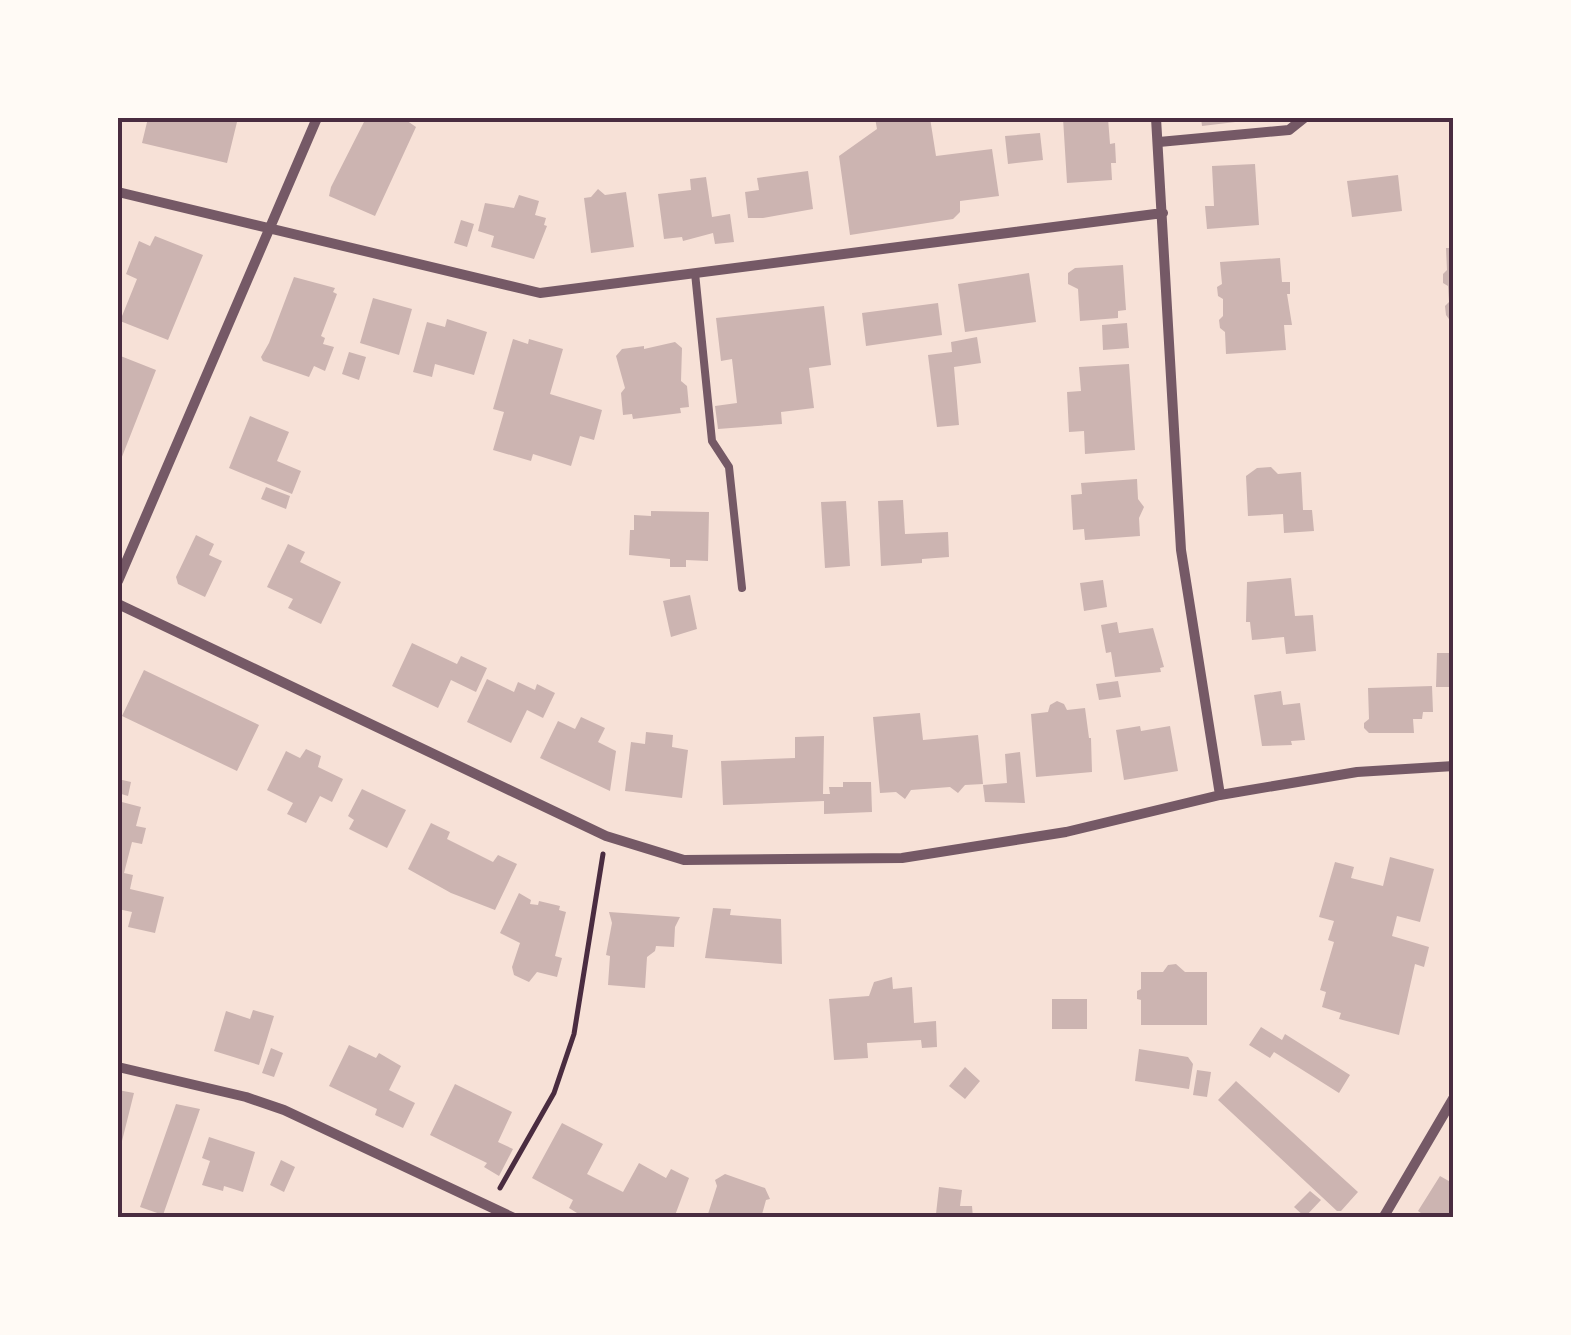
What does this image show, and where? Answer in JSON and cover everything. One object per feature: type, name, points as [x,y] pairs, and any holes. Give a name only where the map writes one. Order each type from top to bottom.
[{"type":"street","points":[[118,581],[317,118]]},
{"type":"street","points":[[1156,118],[1181,550],[1220,796]]},
{"type":"street","points":[[1159,142],[1289,130],[1304,118]]},
{"type":"street","points":[[118,192],[540,293],[1164,213]]},
{"type":"street","points":[[118,604],[606,836],[684,860],[902,858],[1066,832],[1220,796],[1357,772],[1454,766]]},
{"type":"street","points":[[118,1067],[246,1097],[284,1110],[514,1218]]},
{"type":"street","points":[[1384,1218],[1454,1096]]},
{"type":"lane","points":[[695,273],[712,441],[729,467],[742,588]]},
{"type":"path","points":[[490,1207],[554,1093],[574,1034],[606,836]]},
{"type":"building","points":[[148,118],[217,118],[237,122],[227,163],[142,143]]},
{"type":"building","points":[[366,118],[403,118],[416,127],[375,216],[329,196]]},
{"type":"building","points":[[875,118],[930,118],[936,156],[992,149],[999,196],[960,201],[960,212],[953,219],[850,235],[839,156],[877,129]]},
{"type":"building","points":[[1063,118],[1108,118],[1110,144],[1115,143],[1112,180],[1067,183]]},
{"type":"building","points":[[1201,118],[1252,118],[1252,120],[1202,126]]},
{"type":"building","points":[[1040,133],[1043,160],[1008,164],[1005,136]]},
{"type":"building","points":[[1255,164],[1259,225],[1207,229],[1205,206],[1214,206],[1212,166]]},
{"type":"building","points":[[808,171],[813,209],[748,218],[745,192],[759,190],[757,178]]},
{"type":"building","points":[[1398,175],[1402,211],[1352,217],[1347,181]]},
{"type":"building","points":[[706,177],[712,217],[730,214],[734,242],[715,244],[713,233],[683,241],[682,237],[664,239],[658,194],[691,190],[690,179]]},
{"type":"building","points":[[598,189],[605,195],[626,192],[634,247],[591,253],[584,198]]},
{"type":"building","points":[[519,195],[539,201],[535,215],[546,218],[547,226],[534,259],[491,247],[494,236],[478,231],[485,203],[514,208]]},
{"type":"building","points":[[461,220],[474,224],[467,247],[454,243]]},
{"type":"building","points":[[155,236],[203,255],[168,340],[120,321],[137,279],[126,274],[139,241],[150,246]]},
{"type":"building","points":[[1446,248],[1454,248],[1454,326],[1445,306],[1449,302],[1448,286],[1443,283]]},
{"type":"building","points":[[1280,258],[1282,282],[1290,282],[1287,294],[1292,325],[1284,325],[1286,350],[1226,354],[1225,332],[1219,320],[1223,316],[1223,299],[1218,296],[1217,287],[1222,284],[1220,262]]},
{"type":"building","points":[[1123,265],[1126,310],[1118,311],[1118,318],[1080,321],[1078,289],[1068,284],[1068,273],[1075,268]]},
{"type":"building","points":[[1029,273],[1036,322],[965,332],[958,284]]},
{"type":"building","points":[[294,277],[335,288],[333,292],[337,294],[321,336],[325,338],[323,344],[334,347],[325,371],[314,366],[309,377],[261,357]]},
{"type":"building","points":[[373,298],[412,309],[399,355],[360,343]]},
{"type":"building","points":[[938,303],[942,335],[866,346],[862,313]]},
{"type":"building","points":[[824,306],[831,365],[809,368],[814,408],[781,412],[782,424],[718,429],[715,406],[737,403],[732,359],[721,361],[716,318]]},
{"type":"building","points":[[447,319],[487,332],[474,375],[435,364],[432,377],[413,372],[427,322],[445,327]]},
{"type":"building","points":[[1127,323],[1129,348],[1103,350],[1102,325]]},
{"type":"building","points":[[977,337],[981,363],[954,367],[959,425],[937,427],[928,355],[952,352],[951,342]]},
{"type":"building","points":[[513,339],[528,344],[529,339],[563,349],[550,394],[602,410],[594,440],[580,436],[571,466],[533,454],[531,461],[493,450],[504,412],[493,409]]},
{"type":"building","points":[[675,342],[682,348],[681,381],[687,386],[689,407],[680,408],[681,413],[633,419],[632,414],[623,415],[621,393],[625,388],[616,356],[622,349]]},
{"type":"building","points":[[349,352],[366,357],[359,380],[342,374]]},
{"type":"building","points":[[118,355],[156,370],[118,467]]},
{"type":"building","points":[[1129,364],[1135,450],[1085,454],[1084,431],[1069,432],[1067,392],[1081,391],[1079,367]]},
{"type":"building","points":[[250,416],[289,432],[277,461],[301,471],[292,494],[229,468]]},
{"type":"building","points":[[1271,467],[1278,474],[1301,472],[1303,510],[1312,510],[1314,531],[1284,533],[1283,514],[1248,516],[1246,476],[1257,468]]},
{"type":"building","points":[[1137,479],[1138,499],[1144,507],[1139,518],[1140,536],[1085,540],[1084,529],[1073,530],[1071,495],[1082,494],[1081,483]]},
{"type":"building","points":[[266,487],[290,496],[286,509],[261,499]]},
{"type":"building","points":[[903,500],[905,534],[948,532],[949,557],[881,566],[878,501]]},
{"type":"building","points":[[846,501],[850,566],[825,568],[821,502]]},
{"type":"building","points":[[651,511],[709,512],[708,561],[686,560],[686,567],[670,567],[670,559],[629,555],[634,515],[651,516]]},
{"type":"building","points":[[196,535],[214,544],[209,555],[222,561],[205,597],[178,584],[176,577]]},
{"type":"building","points":[[288,544],[305,552],[300,562],[341,582],[321,624],[288,608],[293,599],[267,587]]},
{"type":"building","points":[[1291,578],[1295,616],[1313,615],[1316,651],[1286,654],[1284,637],[1252,640],[1250,622],[1246,622],[1247,582]]},
{"type":"building","points":[[1103,580],[1107,607],[1084,611],[1080,583]]},
{"type":"building","points":[[690,595],[697,629],[671,637],[663,601]]},
{"type":"building","points":[[1117,622],[1119,633],[1153,628],[1164,667],[1161,672],[1115,677],[1101,625]]},
{"type":"building","points":[[412,643],[457,664],[461,656],[487,668],[476,692],[451,680],[438,708],[392,686]]},
{"type":"building","points":[[1437,653],[1454,653],[1454,687],[1436,687]]},
{"type":"building","points":[[144,670],[259,725],[237,771],[122,716]]},
{"type":"building","points":[[487,679],[514,692],[518,682],[535,690],[537,684],[555,693],[543,718],[527,710],[511,743],[467,722]]},
{"type":"building","points":[[1118,681],[1121,697],[1099,700],[1096,684]]},
{"type":"building","points":[[1432,686],[1433,712],[1423,712],[1422,719],[1413,719],[1414,733],[1369,733],[1364,728],[1369,719],[1368,688]]},
{"type":"building","points":[[1281,691],[1283,705],[1300,703],[1305,740],[1291,741],[1292,745],[1262,746],[1254,695]]},
{"type":"building","points":[[1057,701],[1067,710],[1085,708],[1092,772],[1036,777],[1031,714],[1048,712]]},
{"type":"building","points":[[920,713],[923,740],[978,735],[983,784],[965,785],[958,793],[950,787],[911,790],[905,799],[896,792],[880,793],[873,717]]},
{"type":"building","points":[[581,717],[605,728],[598,742],[616,751],[610,791],[540,758],[558,721],[575,729]]},
{"type":"building","points":[[1140,726],[1141,731],[1170,726],[1178,771],[1124,780],[1116,730]]},
{"type":"building","points":[[646,732],[673,735],[672,747],[688,750],[682,798],[625,791],[631,742],[645,744]]},
{"type":"building","points":[[824,736],[823,794],[830,794],[829,787],[843,787],[843,782],[871,782],[872,812],[824,814],[824,801],[723,805],[721,761],[795,758],[795,737]]},
{"type":"building","points":[[306,749],[321,756],[318,767],[343,779],[332,802],[320,796],[306,823],[287,814],[293,803],[267,790],[286,751],[300,758]]},
{"type":"building","points":[[1020,752],[1025,803],[985,802],[983,785],[1007,783],[1005,754]]},
{"type":"building","points":[[118,779],[131,782],[128,796],[118,793]]},
{"type":"building","points":[[362,789],[406,810],[387,848],[349,829],[354,820],[348,816]]},
{"type":"building","points":[[118,801],[141,807],[136,826],[146,828],[142,844],[132,842],[124,873],[133,875],[130,889],[164,897],[155,933],[128,927],[132,912],[118,909]]},
{"type":"building","points":[[431,823],[450,832],[447,839],[493,862],[498,855],[517,864],[495,910],[451,893],[408,869]]},
{"type":"building","points":[[1390,857],[1434,869],[1420,922],[1397,916],[1392,936],[1429,947],[1424,967],[1415,964],[1399,1035],[1339,1019],[1341,1013],[1322,1007],[1326,992],[1320,990],[1334,942],[1328,940],[1334,921],[1319,917],[1335,862],[1354,867],[1351,878],[1383,886]]},
{"type":"building","points":[[519,893],[531,900],[530,904],[538,905],[539,901],[560,906],[559,910],[566,912],[555,956],[562,958],[557,977],[537,972],[529,982],[514,975],[512,967],[520,943],[500,933]]},
{"type":"building","points":[[713,908],[731,909],[730,915],[781,919],[782,964],[705,958]]},
{"type":"building","points":[[609,912],[680,917],[674,947],[656,946],[647,957],[645,988],[608,985],[610,956],[606,955],[612,923]]},
{"type":"building","points":[[1176,964],[1185,972],[1207,972],[1207,1025],[1141,1025],[1137,991],[1141,989],[1141,972],[1163,972],[1168,965]]},
{"type":"building","points":[[892,977],[893,989],[912,987],[914,1023],[936,1021],[937,1047],[922,1048],[921,1040],[867,1043],[868,1058],[834,1060],[829,999],[869,996],[874,982]]},
{"type":"building","points":[[1052,999],[1087,999],[1087,1029],[1052,1029]]},
{"type":"building","points":[[253,1010],[274,1016],[259,1065],[214,1051],[226,1011],[250,1019]]},
{"type":"building","points":[[1261,1027],[1282,1040],[1285,1034],[1350,1075],[1339,1093],[1274,1052],[1270,1058],[1249,1045]]},
{"type":"building","points":[[349,1045],[376,1058],[379,1053],[401,1066],[389,1090],[415,1103],[403,1128],[375,1115],[377,1109],[329,1086]]},
{"type":"building","points":[[271,1048],[283,1053],[274,1077],[262,1073]]},
{"type":"building","points":[[1139,1049],[1188,1057],[1193,1064],[1189,1089],[1135,1081]]},
{"type":"building","points":[[965,1067],[980,1081],[965,1099],[949,1086]]},
{"type":"building","points":[[1197,1070],[1211,1072],[1207,1097],[1193,1095]]},
{"type":"building","points":[[1236,1081],[1358,1192],[1341,1211],[1218,1100]]},
{"type":"building","points":[[455,1084],[512,1112],[498,1142],[513,1149],[499,1176],[484,1167],[487,1163],[430,1135]]},
{"type":"building","points":[[118,1090],[134,1093],[119,1153],[118,1153]]},
{"type":"building","points":[[176,1104],[200,1109],[163,1215],[140,1207]]},
{"type":"building","points":[[562,1123],[603,1144],[587,1174],[623,1192],[639,1163],[666,1178],[671,1169],[689,1178],[674,1218],[623,1218],[614,1213],[611,1218],[585,1218],[569,1208],[573,1200],[532,1178]]},
{"type":"building","points":[[209,1137],[255,1152],[243,1192],[202,1185],[210,1161],[202,1158]]},
{"type":"building","points":[[281,1160],[295,1167],[284,1192],[270,1185]]},
{"type":"building","points":[[725,1174],[765,1188],[770,1199],[766,1200],[761,1218],[702,1218],[703,1213],[708,1214],[717,1186],[715,1180]]},
{"type":"building","points":[[1440,1176],[1454,1184],[1454,1218],[1428,1218],[1418,1211]]},
{"type":"building","points":[[939,1187],[962,1190],[960,1206],[972,1206],[973,1218],[943,1218],[936,1214]]},
{"type":"building","points":[[1310,1191],[1321,1200],[1305,1217],[1294,1207]]}]
